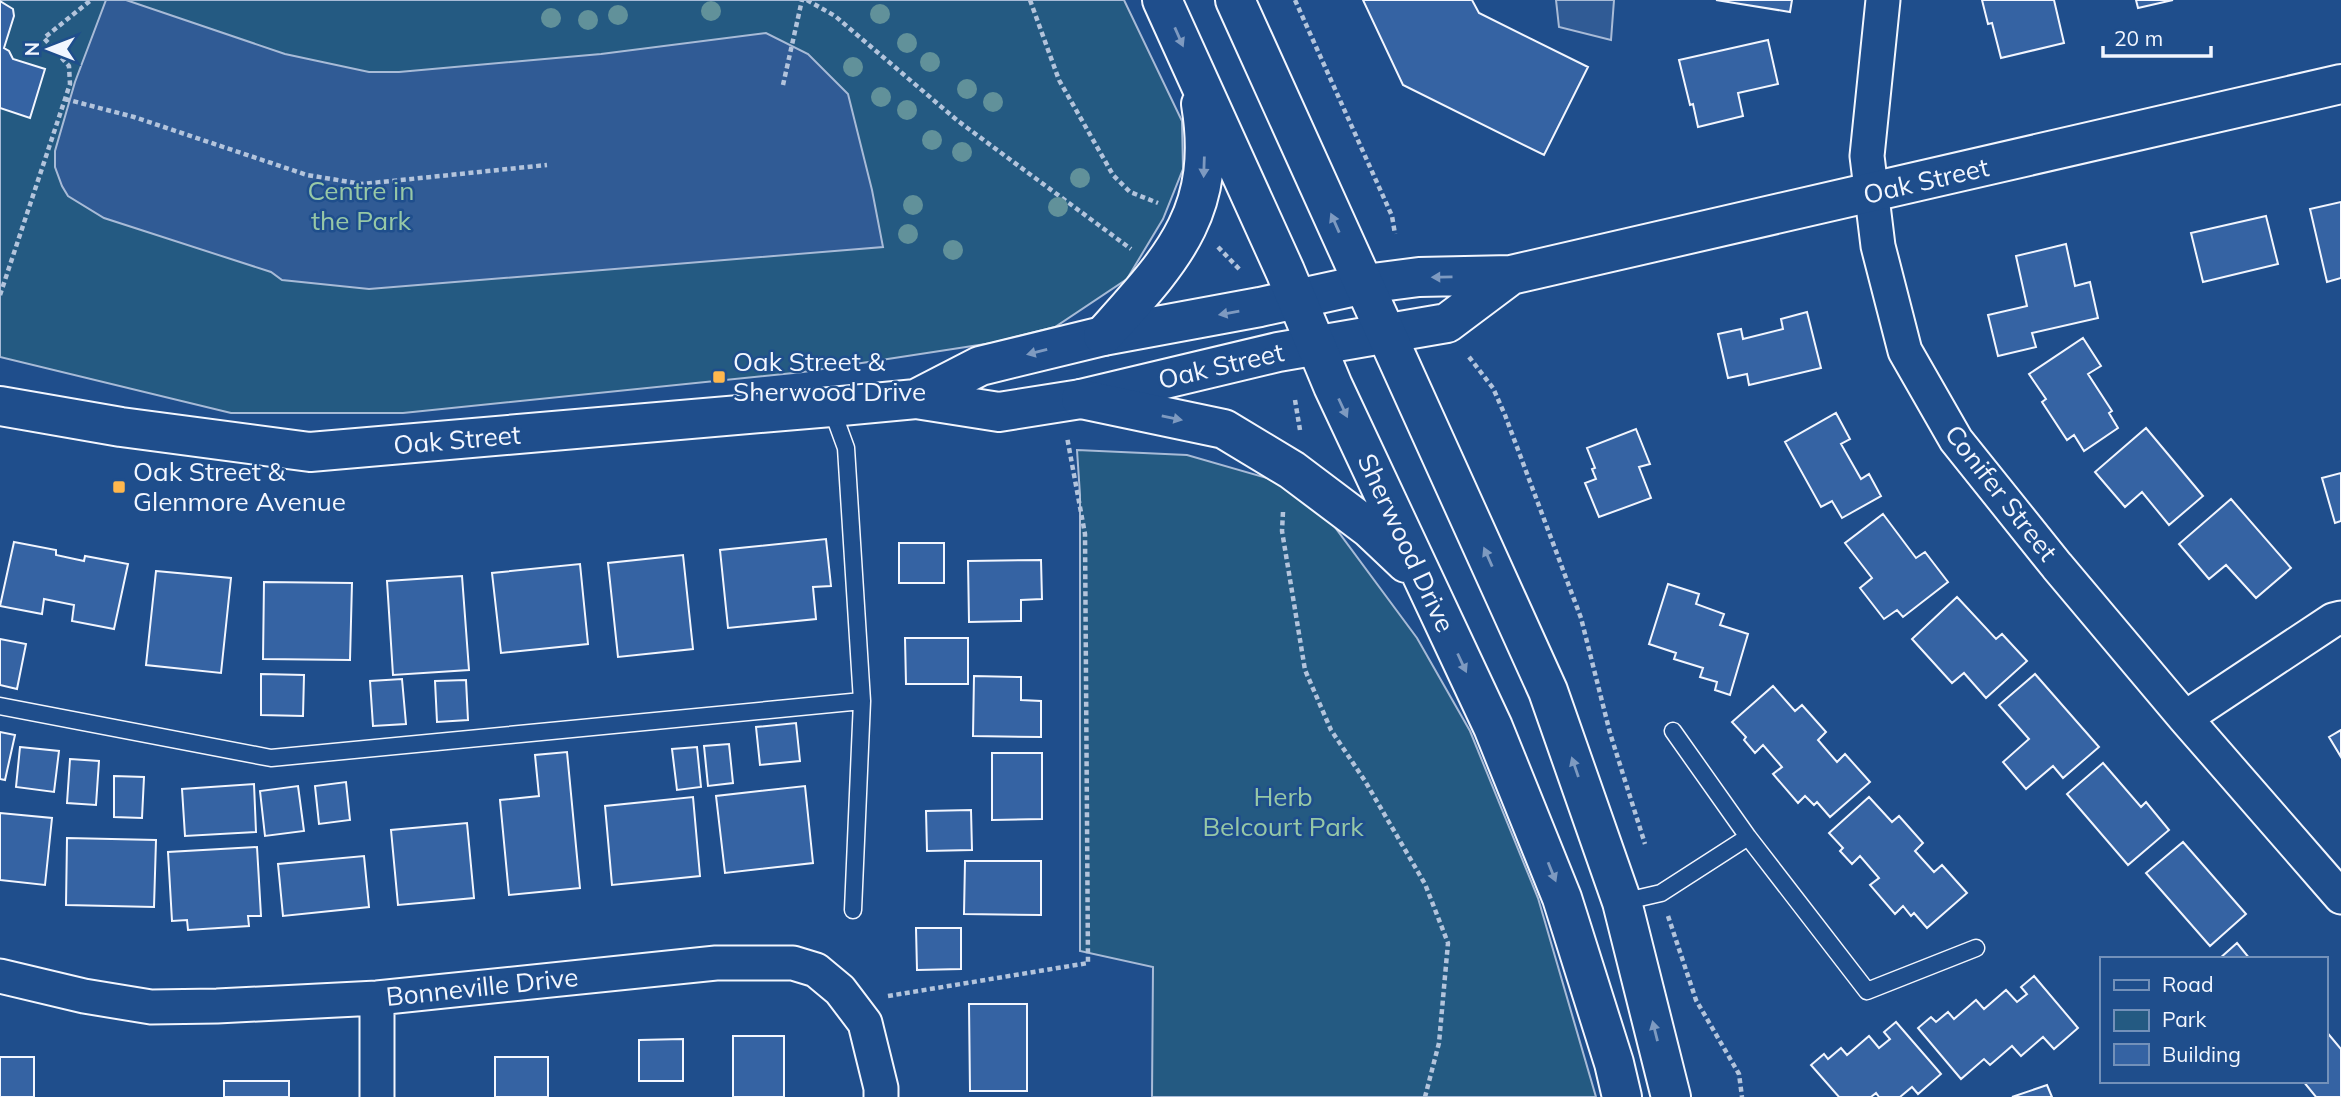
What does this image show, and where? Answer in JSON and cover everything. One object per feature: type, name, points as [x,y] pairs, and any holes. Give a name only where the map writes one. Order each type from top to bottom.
[{"type":"main road","name":"Sherwood Drive","points":[[1162,0],[1315,345],[1493,727],[1562,898],[1614,1063],[1622,1097]]},
{"type":"main road","points":[[1235,0],[1548,691],[1622,902],[1671,1097]]},
{"type":"main road","points":[[1103,336],[1175,253],[1191,221],[1203,182],[1205,130],[1196,75]]},
{"type":"main road","name":"Oak Street","points":[[916,399],[980,366],[1103,336],[1364,284],[1419,277],[1511,275],[2341,84]]},
{"type":"main road","name":"Oak Street","points":[[0,406],[121,427],[310,452],[916,399],[999,412],[1073,412],[1315,345],[1447,323],[1511,275]]},
{"type":"main road","points":[[1073,412],[1224,429],[1292,470],[1369,528],[1422,579]]},
{"type":"street","name":"Conifer Street","points":[[1883,0],[1867,156],[1878,246],[1905,351],[1956,440],[2057,566],[2185,718],[2341,897]]},
{"type":"street","points":[[2185,718],[2333,620],[2341,618]]},
{"type":"street","name":"Bonneville Drive","points":[[0,976],[84,996],[151,1007],[217,1006],[377,998],[716,963],[793,963],[816,970],[841,990],[865,1023],[881,1097]]},
{"type":"street","points":[[377,998],[377,1097]]},
{"type":"lane","points":[[831,408],[846,448],[862,701],[853,909]]},
{"type":"lane","points":[[0,706],[271,758],[862,701]]},
{"type":"lane","points":[[1673,731],[1748,837],[1867,991],[1976,948]]},
{"type":"lane","points":[[1622,902],[1661,893],[1748,837]]},
{"type":"path","points":[[0,295],[70,84],[69,66],[44,38],[91,0]]},
{"type":"path","points":[[783,85],[805,0],[835,16],[958,121],[1138,254]]},
{"type":"path","points":[[1030,0],[1059,80],[1113,175],[1130,192],[1171,207]]},
{"type":"path","points":[[1295,0],[1392,216],[1395,234]]},
{"type":"path","points":[[65,99],[134,117],[307,175],[362,184],[547,165]]},
{"type":"path","points":[[1217,246],[1245,276]]},
{"type":"path","points":[[1469,357],[1493,388],[1505,415],[1581,618],[1610,733],[1696,1000],[1739,1074],[1742,1097]]},
{"type":"path","points":[[1294,392],[1300,433]]},
{"type":"path","points":[[880,998],[1088,963],[1085,534],[1073,412]]},
{"type":"path","points":[[1283,509],[1282,531],[1305,670],[1331,730],[1365,781],[1425,884],[1448,943],[1439,1043],[1425,1097]]},
{"type":"green space","name":"Centre in the Park","points":[[0,0],[1124,0],[1182,121],[1183,169],[1163,219],[1127,279],[1055,327],[992,343],[803,372],[403,413],[231,413],[0,357]]},
{"type":"green space","name":"Herb Belcourt Park","points":[[1077,450],[1187,455],[1284,483],[1334,526],[1417,638],[1470,731],[1538,898],[1596,1097],[1152,1097],[1153,967],[1080,951],[1080,495]]},
{"type":"shaded area","points":[[106,0],[126,0],[285,54],[369,72],[399,72],[601,54],[766,33],[808,54],[848,94],[883,247],[369,289],[282,280],[271,272],[104,218],[68,196],[55,167],[55,151],[75,82]]},
{"type":"shaded area","points":[[1556,0],[1614,0],[1611,40],[1559,27]]},
{"type":"building","points":[[1363,0],[1472,0],[1479,13],[1588,67],[1544,155],[1403,85]]},
{"type":"building","points":[[1716,0],[1792,0],[1790,12]]},
{"type":"building","points":[[1982,0],[2054,0],[2064,43],[2001,58],[1992,23],[1988,24]]},
{"type":"building","points":[[2136,0],[2173,0],[2138,8]]},
{"type":"building","points":[[0,1],[13,9],[14,16],[4,48],[13,59],[45,69],[30,118],[0,108]]},
{"type":"building","points":[[1768,40],[1778,84],[1738,93],[1743,116],[1698,127],[1679,60]]},
{"type":"building","points":[[2341,202],[2341,278],[2327,282],[2310,209]]},
{"type":"building","points":[[2266,216],[2278,264],[2203,282],[2191,233]]},
{"type":"building","points":[[2066,244],[2075,286],[2090,282],[2098,318],[2032,333],[2036,347],[1998,356],[1988,315],[2027,306],[2016,256]]},
{"type":"building","points":[[1807,312],[1821,368],[1749,385],[1747,374],[1728,378],[1718,334],[1741,329],[1743,339],[1783,329],[1781,319]]},
{"type":"building","points":[[2083,338],[2101,366],[2088,374],[2112,411],[2109,413],[2118,428],[2084,451],[2074,435],[2067,440],[2042,402],[2046,399],[2029,374]]},
{"type":"building","points":[[1836,413],[1850,439],[1841,444],[1861,479],[1869,474],[1881,496],[1842,518],[1832,501],[1821,507],[1785,442]]},
{"type":"building","points":[[2146,428],[2203,496],[2169,525],[2142,492],[2125,507],[2095,472]]},
{"type":"building","points":[[1636,429],[1650,464],[1639,467],[1651,498],[1599,517],[1585,483],[1596,479],[1592,469],[1595,468],[1587,448]]},
{"type":"building","points":[[2341,473],[2341,521],[2335,523],[2322,478]]},
{"type":"building","points":[[2231,499],[2291,568],[2256,598],[2226,565],[2209,579],[2179,544]]},
{"type":"building","points":[[1883,514],[1916,558],[1925,552],[1948,582],[1903,617],[1897,610],[1884,619],[1860,588],[1872,578],[1845,543]]},
{"type":"building","points":[[826,539],[831,586],[813,587],[816,619],[728,628],[720,550]]},
{"type":"building","points":[[14,542],[56,550],[56,555],[84,561],[85,556],[128,564],[114,629],[72,621],[74,605],[44,599],[42,614],[0,606]]},
{"type":"building","points":[[899,543],[944,543],[944,583],[899,583]]},
{"type":"building","points":[[683,555],[693,649],[618,657],[608,563]]},
{"type":"building","points":[[1041,560],[1042,599],[1021,600],[1021,621],[969,622],[968,561]]},
{"type":"building","points":[[580,564],[588,644],[501,653],[492,573]]},
{"type":"building","points":[[156,571],[231,578],[221,673],[146,665]]},
{"type":"building","points":[[462,576],[469,670],[393,675],[387,581]]},
{"type":"building","points":[[264,582],[352,583],[350,660],[263,659]]},
{"type":"building","points":[[1668,584],[1699,594],[1696,604],[1724,614],[1720,625],[1748,634],[1730,695],[1715,690],[1717,682],[1700,677],[1703,668],[1674,659],[1676,653],[1649,644]]},
{"type":"building","points":[[1957,597],[1996,639],[2002,634],[2027,661],[1986,698],[1964,673],[1952,683],[1912,639]]},
{"type":"building","points":[[905,638],[968,638],[968,684],[906,684]]},
{"type":"building","points":[[0,639],[26,644],[17,689],[0,685]]},
{"type":"building","points":[[261,674],[304,675],[303,716],[261,715]]},
{"type":"building","points":[[2035,674],[2099,747],[2063,778],[2053,766],[2026,789],[2003,762],[2029,739],[1999,705]]},
{"type":"building","points":[[974,676],[1021,677],[1021,700],[1041,701],[1041,737],[973,736]]},
{"type":"building","points":[[402,679],[406,724],[373,726],[370,681]]},
{"type":"building","points":[[466,680],[468,720],[437,722],[435,681]]},
{"type":"building","points":[[1773,686],[1795,711],[1802,705],[1826,732],[1818,740],[1837,762],[1845,754],[1870,782],[1830,817],[1817,802],[1814,805],[1805,796],[1798,803],[1773,774],[1782,767],[1763,745],[1755,753],[1744,740],[1746,737],[1732,722]]},
{"type":"building","points":[[796,723],[800,761],[760,765],[756,727]]},
{"type":"building","points":[[2341,730],[2341,757],[2329,737]]},
{"type":"building","points":[[0,732],[15,735],[5,780],[0,779]]},
{"type":"building","points":[[729,744],[733,783],[708,786],[704,746]]},
{"type":"building","points":[[20,747],[59,751],[54,792],[16,787]]},
{"type":"building","points":[[697,747],[701,787],[677,790],[672,749]]},
{"type":"building","points":[[567,752],[580,888],[509,895],[500,800],[539,796],[535,755]]},
{"type":"building","points":[[992,753],[1042,753],[1042,819],[992,820]]},
{"type":"building","points":[[70,759],[99,761],[96,805],[67,803]]},
{"type":"building","points":[[2103,763],[2141,807],[2146,802],[2169,830],[2128,865],[2067,794]]},
{"type":"building","points":[[114,776],[144,777],[142,818],[114,817]]},
{"type":"building","points":[[346,782],[350,820],[319,824],[315,786]]},
{"type":"building","points":[[254,784],[256,832],[185,836],[182,789]]},
{"type":"building","points":[[298,786],[304,831],[265,836],[260,791]]},
{"type":"building","points":[[805,786],[813,863],[725,873],[716,796]]},
{"type":"building","points":[[693,797],[700,876],[612,885],[605,806]]},
{"type":"building","points":[[1869,797],[1892,822],[1899,816],[1923,843],[1915,851],[1934,872],[1942,865],[1967,893],[1927,928],[1914,913],[1911,916],[1903,906],[1895,914],[1870,885],[1879,878],[1860,856],[1852,864],[1840,851],[1843,848],[1829,833]]},
{"type":"building","points":[[971,810],[972,850],[927,851],[926,811]]},
{"type":"building","points":[[0,813],[52,818],[45,885],[0,880]]},
{"type":"building","points":[[467,823],[474,898],[398,905],[391,830]]},
{"type":"building","points":[[67,838],[156,840],[154,907],[66,905]]},
{"type":"building","points":[[2183,842],[2246,914],[2210,946],[2146,873]]},
{"type":"building","points":[[257,847],[261,916],[248,916],[249,926],[188,930],[187,920],[172,921],[168,852]]},
{"type":"building","points":[[364,856],[369,907],[283,916],[278,864]]},
{"type":"building","points":[[965,861],[1041,861],[1041,915],[964,914]]},
{"type":"building","points":[[916,928],[961,928],[961,969],[917,970]]},
{"type":"building","points":[[2237,943],[2248,957],[2221,957]]},
{"type":"building","points":[[2034,976],[2078,1028],[2054,1049],[2043,1037],[2021,1056],[2012,1046],[1990,1065],[1984,1059],[1961,1079],[1918,1028],[1931,1017],[1936,1022],[1948,1012],[1954,1019],[1976,1000],[1984,1009],[2006,990],[2017,1002],[2027,994],[2021,987]]},
{"type":"building","points":[[969,1004],[1027,1004],[1027,1091],[970,1091]]},
{"type":"building","points":[[1896,1022],[1941,1074],[1918,1094],[1912,1087],[1900,1097],[1879,1097],[1876,1093],[1871,1097],[1839,1097],[1811,1065],[1824,1054],[1828,1059],[1841,1048],[1847,1055],[1869,1036],[1879,1048],[1890,1039],[1884,1032]]},
{"type":"building","points":[[2327,1032],[2341,1049],[2341,1097],[2316,1097],[2305,1083],[2327,1083]]},
{"type":"building","points":[[733,1036],[784,1036],[784,1097],[733,1097]]},
{"type":"building","points":[[683,1039],[683,1081],[639,1081],[639,1040]]},
{"type":"building","points":[[0,1057],[34,1057],[34,1097],[0,1097]]},
{"type":"building","points":[[495,1057],[548,1057],[548,1097],[495,1097]]},
{"type":"building","points":[[224,1081],[289,1081],[289,1097],[224,1097]]},
{"type":"building","points":[[2047,1085],[2052,1097],[2012,1097]]},
{"type":"place","name":"Oak Street & Sherwood Drive","points":[[719,377]]},
{"type":"place","name":"Oak Street & Glenmore Avenue","points":[[119,487]]}]
